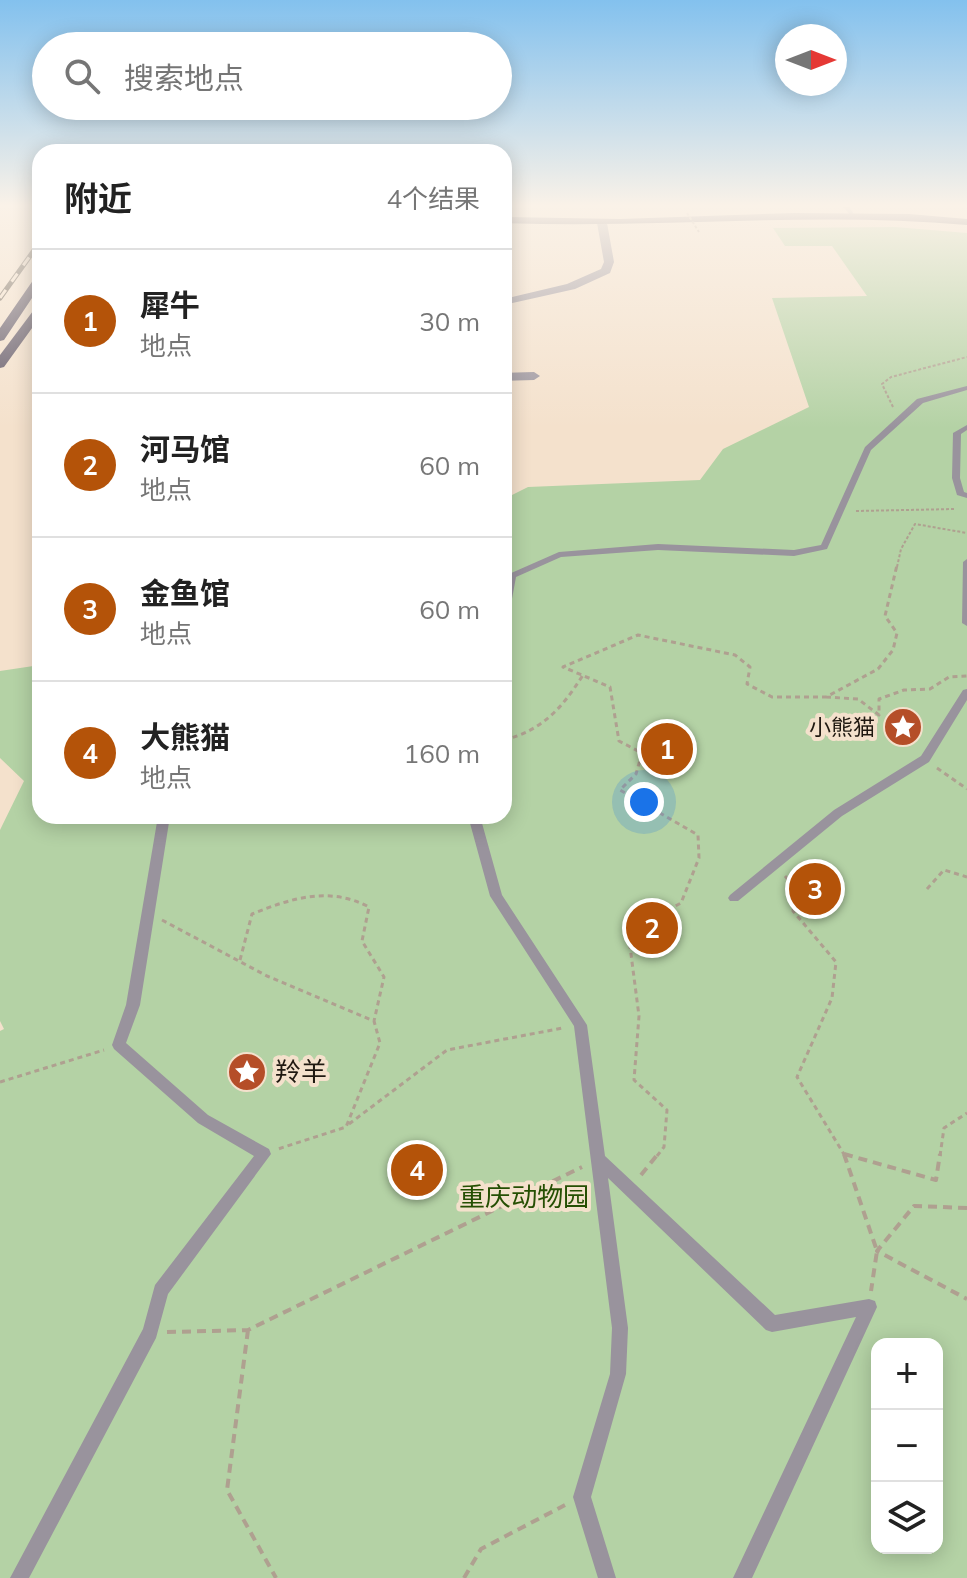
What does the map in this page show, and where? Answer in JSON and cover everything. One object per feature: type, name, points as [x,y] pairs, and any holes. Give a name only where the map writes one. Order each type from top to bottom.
[{"type":"main road","points":[[0,337],[32,290]]},
{"type":"main road","points":[[0,364],[32,320]]},
{"type":"street","points":[[512,300],[571,287],[585,281]]},
{"type":"street","points":[[512,377],[534,376]]},
{"type":"lane","points":[[512,576],[559,555],[658,547],[794,553],[824,547],[868,449],[920,401],[967,388]]},
{"type":"lane","points":[[967,427],[957,433],[956,478],[960,493],[967,496]]},
{"type":"lane","points":[[967,562],[967,623]]},
{"type":"lane","points":[[734,898],[838,813],[925,759],[967,692]]},
{"type":"lane","points":[[19,1578],[150,1332],[161,1290],[264,1154],[203,1119],[119,1045],[133,1005],[163,824]]},
{"type":"lane","points":[[476,824],[496,896],[580,1025],[620,1328],[618,1374],[582,1497],[607,1578]]},
{"type":"lane","points":[[599,1159],[772,1324],[869,1307]]},
{"type":"lane","points":[[742,1578],[869,1307]]},
{"type":"path","points":[[901,418],[883,391],[882,384],[891,377],[967,357]]},
{"type":"path","points":[[841,509],[874,514],[892,509],[917,512],[955,509]]},
{"type":"path","points":[[826,697],[839,684],[875,674],[894,649],[897,633],[885,616],[901,549],[915,524],[967,533]]},
{"type":"path","points":[[627,1170],[641,1175],[664,1147],[667,1110],[634,1080],[639,1016],[628,931],[681,903],[699,858],[698,835],[620,790],[636,774],[642,753],[619,741],[610,687],[563,667],[638,635],[735,655],[750,667],[747,684],[772,697],[858,699],[879,715],[879,699],[904,690],[930,689],[949,677],[967,676]]},
{"type":"path","points":[[512,738],[533,734],[565,703],[583,675]]},
{"type":"path","points":[[925,759],[967,789]]},
{"type":"path","points":[[775,864],[794,887],[793,911],[836,962],[832,998],[797,1077],[844,1154],[877,1251],[869,1307]]},
{"type":"path","points":[[927,889],[944,870],[967,877]]},
{"type":"path","points":[[240,962],[252,914],[300,895],[355,898],[369,907],[362,941],[384,977],[374,1021],[380,1043],[346,1127]]},
{"type":"path","points":[[148,913],[240,962],[374,1021]]},
{"type":"path","points":[[264,1154],[346,1127],[447,1050],[580,1025]]},
{"type":"path","points":[[0,1082],[119,1045]]},
{"type":"path","points":[[844,1154],[936,1180],[944,1128],[967,1113]]},
{"type":"path","points":[[150,1332],[248,1330],[599,1159]]},
{"type":"path","points":[[877,1251],[914,1206],[967,1208]]},
{"type":"path","points":[[877,1251],[967,1299]]},
{"type":"path","points":[[248,1330],[227,1490],[276,1578]]},
{"type":"path","points":[[464,1578],[481,1549],[582,1497]]},
{"type":"green space","name":"重庆动物园","points":[[856,281],[967,281],[967,1578],[0,1578],[0,1031],[4,1029],[0,1021],[0,830],[24,781],[0,758],[0,671],[32,666],[32,824],[512,824],[512,495],[528,487],[700,480],[723,449],[809,407],[772,298],[867,296]]},
{"type":"railway","points":[[0,298],[12,281]]},
{"type":"place","name":"小熊猫","points":[[903,727]]},
{"type":"place","name":"犀牛","points":[[667,749]]},
{"type":"place","name":"金鱼馆","points":[[815,889]]},
{"type":"place","name":"河马馆","points":[[652,928]]},
{"type":"place","name":"羚羊","points":[[247,1072]]},
{"type":"place","name":"大熊猫","points":[[417,1170]]}]
